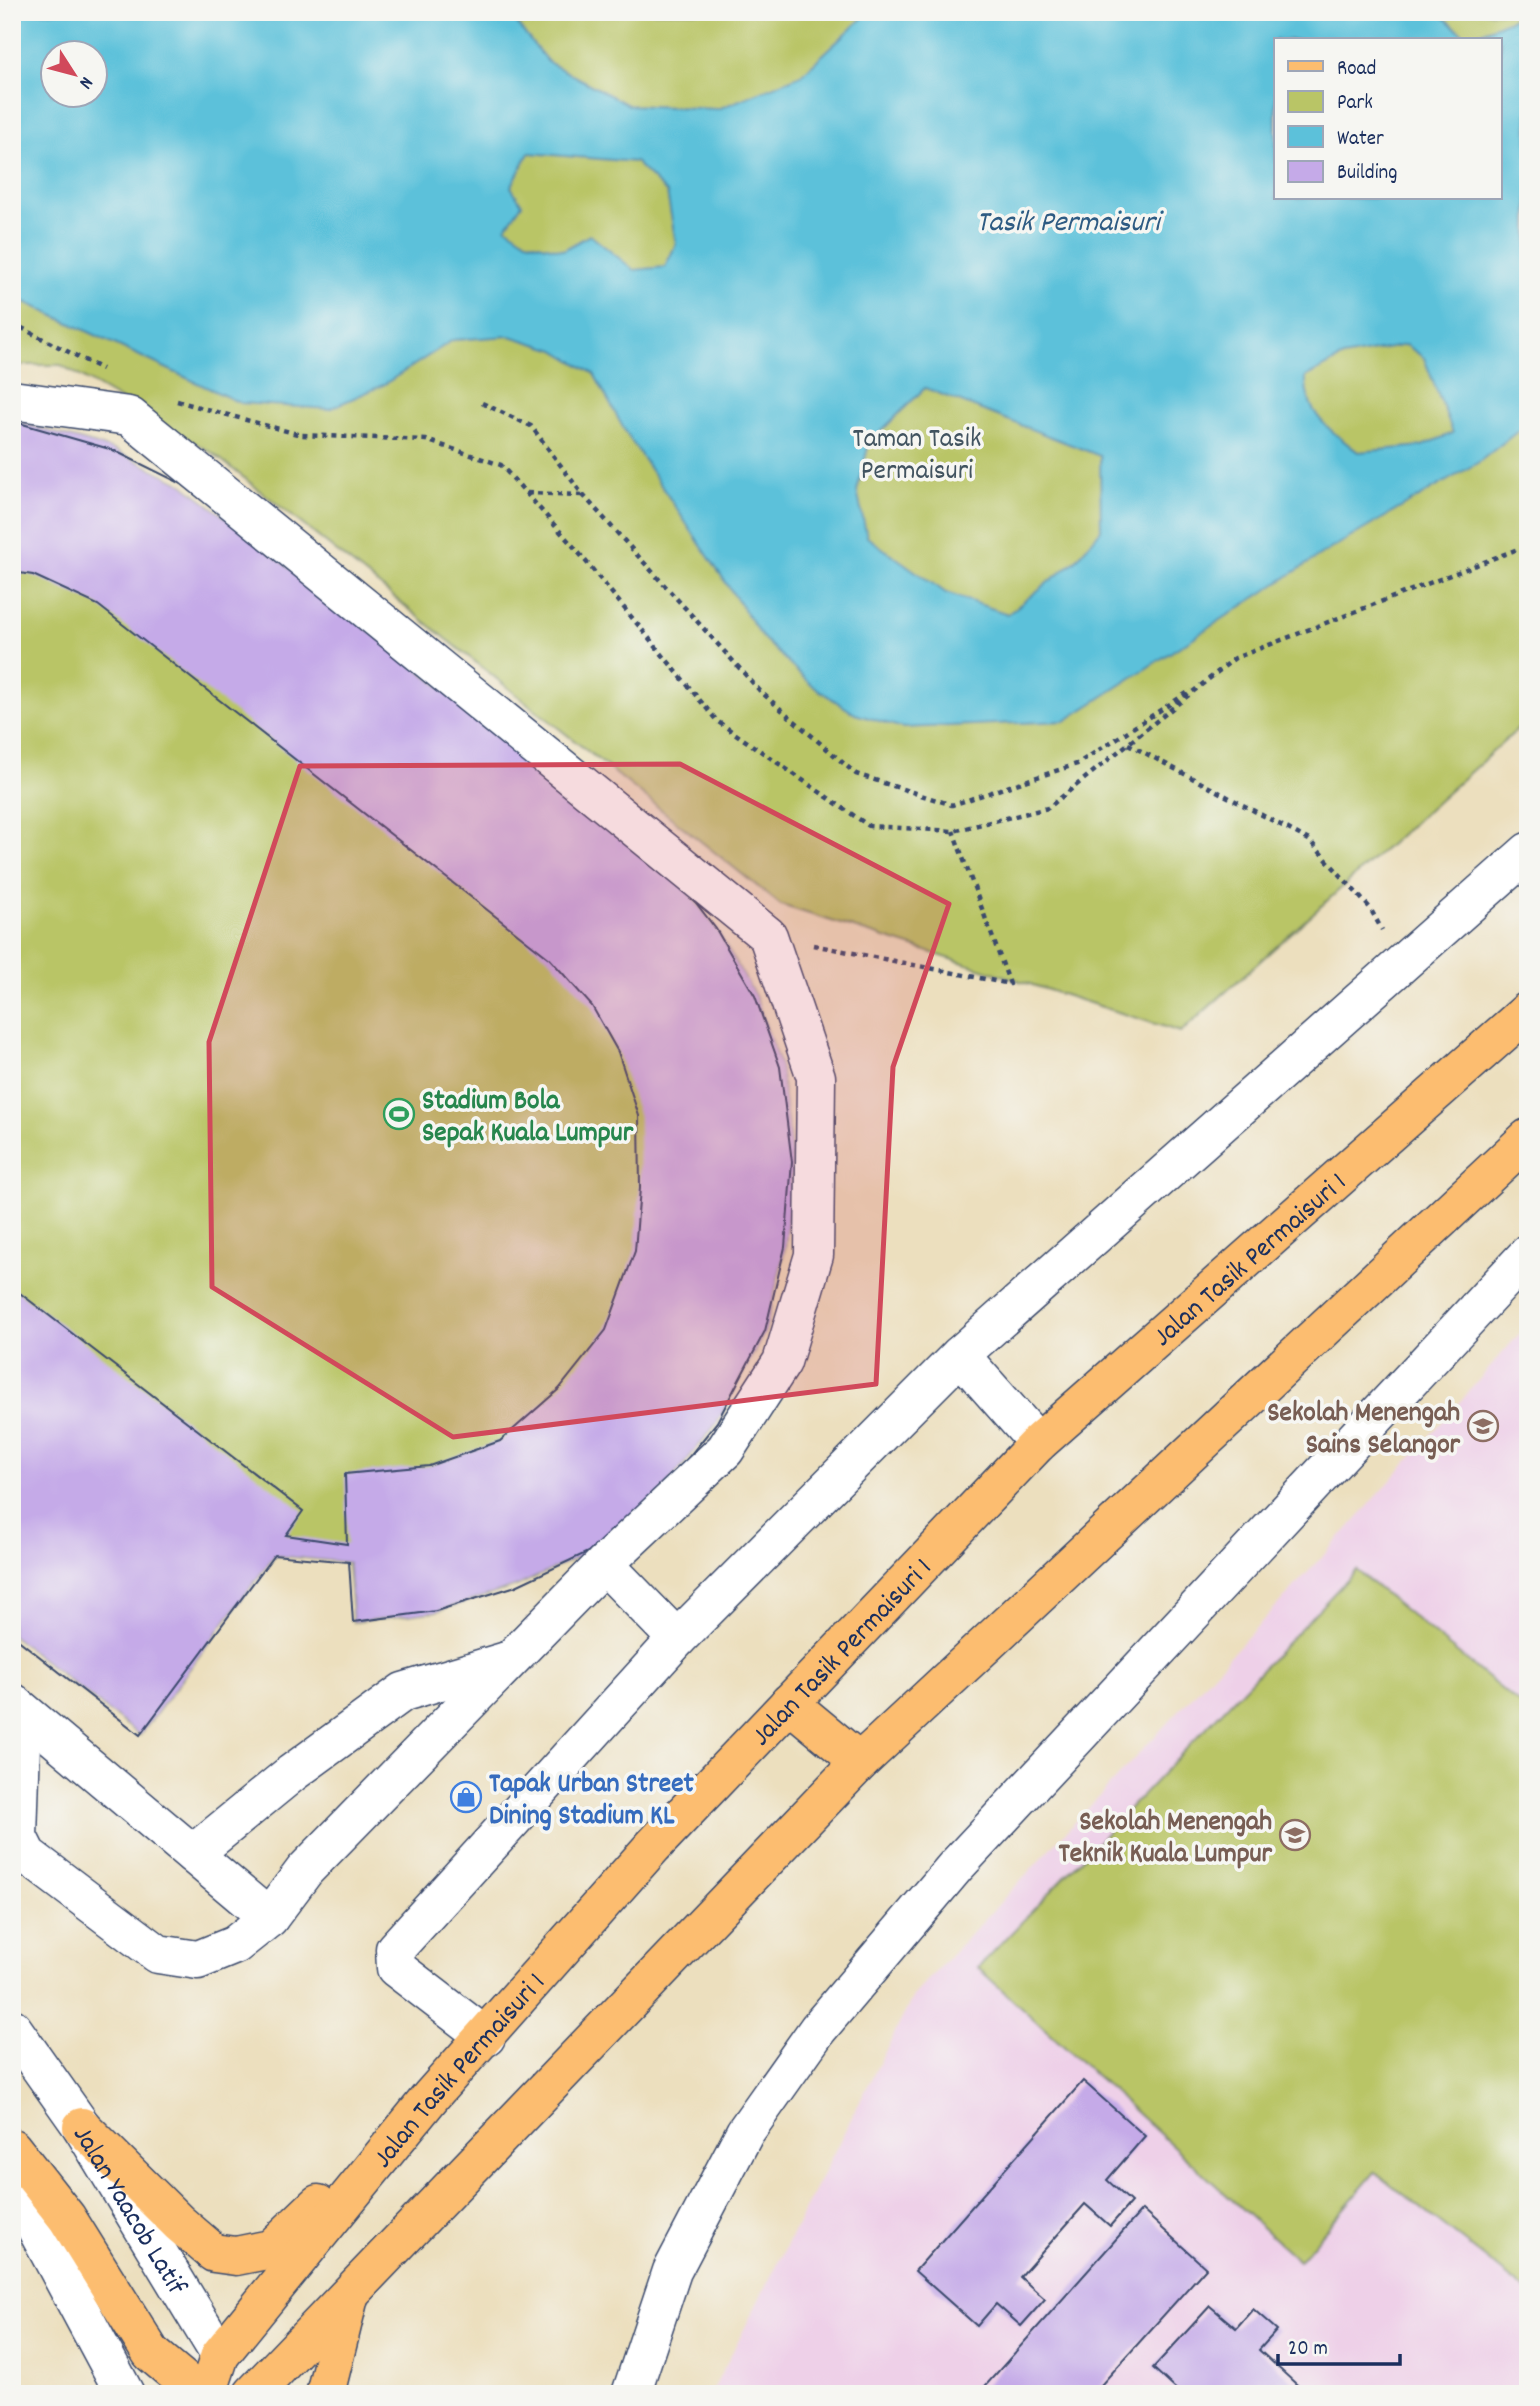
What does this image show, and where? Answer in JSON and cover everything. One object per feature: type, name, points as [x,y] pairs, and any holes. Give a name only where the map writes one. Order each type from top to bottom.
[{"type":"main road","name":"Jalan Tasik Permaisuri 1","points":[[220,2355],[432,2095],[653,1846],[1038,1443],[1528,1011]]},
{"type":"main road","points":[[253,2394],[860,1762],[1528,1138]]},
{"type":"main road","points":[[789,1703],[860,1762]]},
{"type":"main road","points":[[82,2127],[179,2223],[215,2253],[236,2256],[271,2249],[432,2095]]},
{"type":"main road","points":[[12,2148],[67,2218],[151,2353],[200,2394]]},
{"type":"main road","points":[[325,2394],[350,2295]]},
{"type":"main road","points":[[207,2394],[220,2355]]},
{"type":"main road","name":"Jalan Yaacob Latif","points":[[220,2355],[242,2394]]},
{"type":"street","points":[[12,400],[129,416],[768,936],[816,1077],[814,1255],[782,1362],[725,1450],[604,1564],[305,1870],[268,1918],[235,1945],[198,1960],[158,1954],[27,1855],[18,1837],[17,1707]]},
{"type":"street","points":[[486,2036],[396,1968],[395,1949],[677,1639],[960,1355],[1528,852]]},
{"type":"street","points":[[631,2394],[672,2271],[745,2132],[818,2029],[955,1867],[1528,1254]]},
{"type":"street","points":[[960,1355],[1038,1443]]},
{"type":"street","points":[[604,1564],[677,1639]]},
{"type":"street","points":[[193,1854],[292,1773],[403,1692],[509,1661]]},
{"type":"street","points":[[17,1707],[268,1918]]},
{"type":"street","name":"Jalan Yaacob Latif","points":[[12,2028],[82,2127],[220,2355]]},
{"type":"street","points":[[12,2183],[103,2358],[125,2394]]},
{"type":"street","points":[[103,2358],[117,2394]]},
{"type":"path","points":[[12,323],[109,373]]},
{"type":"path","points":[[171,399],[301,435],[426,440],[501,465],[717,721],[869,826],[953,831],[1048,808],[1235,658],[1528,545]]},
{"type":"path","points":[[482,403],[531,426],[583,495],[761,692],[856,775],[952,805],[1077,764],[1208,680]]},
{"type":"path","points":[[527,493],[583,495]]},
{"type":"path","points":[[1128,744],[1308,840],[1370,908],[1401,964]]},
{"type":"path","points":[[768,936],[1010,984],[953,831]]},
{"type":"highlighted area","points":[[680,764],[949,904],[893,1067],[876,1384],[453,1437],[212,1287],[209,1042],[300,766]]},
{"type":"shaded area","name":"Sekolah Menengah Teknik Kuala Lumpur","points":[[1528,1324],[1528,2394],[711,2394],[914,1995],[1349,1528]]},
{"type":"green space","name":"Taman Tasik Permaisuri","points":[[12,12],[1528,12],[1528,720],[1181,1032],[781,905],[214,454],[61,365],[12,365]]},
{"type":"green space","name":"Stadium Bola Sepak Kuala Lumpur","points":[[12,421],[113,450],[182,484],[669,868],[716,929],[755,996],[780,1067],[792,1162],[785,1247],[765,1331],[717,1422],[660,1493],[588,1552],[516,1586],[436,1611],[353,1622],[348,1562],[274,1555],[140,1735],[12,1635]]},
{"type":"green space","points":[[1356,1570],[1528,1711],[1528,2292],[1375,2172],[1299,2261],[978,1968]]},
{"type":"water","name":"Tasik Permaisuri","points":[[12,12],[507,12],[548,62],[628,105],[718,109],[801,75],[869,12],[1438,12],[1468,38],[1528,12],[1528,423],[1479,462],[1327,551],[1065,721],[903,728],[855,714],[810,684],[762,637],[626,433],[594,374],[555,350],[510,336],[453,340],[383,385],[329,409],[240,403],[12,296]],"holes":[[[529,153],[635,162],[667,193],[676,244],[665,267],[634,270],[590,235],[563,250],[527,241],[506,227],[522,204],[511,187]],[[1406,345],[1424,358],[1453,433],[1422,446],[1358,452],[1329,429],[1314,411],[1309,401],[1306,377],[1343,357]],[[925,388],[1100,456],[1101,530],[1075,561],[1008,614],[946,593],[867,537],[857,491],[869,443]]]},
{"type":"building","name":"Stadium Bola Sepak Kuala Lumpur","points":[[12,421],[113,450],[182,484],[669,868],[716,929],[755,996],[780,1067],[792,1162],[785,1247],[765,1331],[717,1422],[660,1493],[588,1552],[516,1586],[436,1611],[353,1622],[349,1562],[274,1555],[140,1735],[12,1635],[12,1287],[303,1511],[286,1535],[347,1544],[345,1474],[429,1466],[500,1441],[559,1389],[606,1330],[635,1251],[640,1188],[639,1116],[618,1052],[592,1006],[550,959],[98,605],[33,575],[12,572]]},
{"type":"building","points":[[1083,2081],[1145,2136],[1107,2180],[1131,2202],[1110,2226],[1085,2204],[1020,2277],[1045,2299],[1021,2326],[996,2304],[977,2326],[915,2271]]},
{"type":"building","points":[[1142,2210],[1206,2268],[1093,2394],[978,2394]]},
{"type":"building","points":[[1210,2306],[1236,2328],[1253,2309],[1277,2330],[1259,2350],[1307,2394],[1181,2394],[1153,2368]]},
{"type":"place","name":"Stadium Bola Sepak Kuala Lumpur","points":[[399,1114]]},
{"type":"place","name":"Sekolah Menengah Sains Selangor","points":[[1483,1426]]},
{"type":"place","name":"Tapak Urban Street Dining Stadium KL","points":[[466,1797]]},
{"type":"place","name":"Sekolah Menengah Teknik Kuala Lumpur","points":[[1295,1835]]}]
